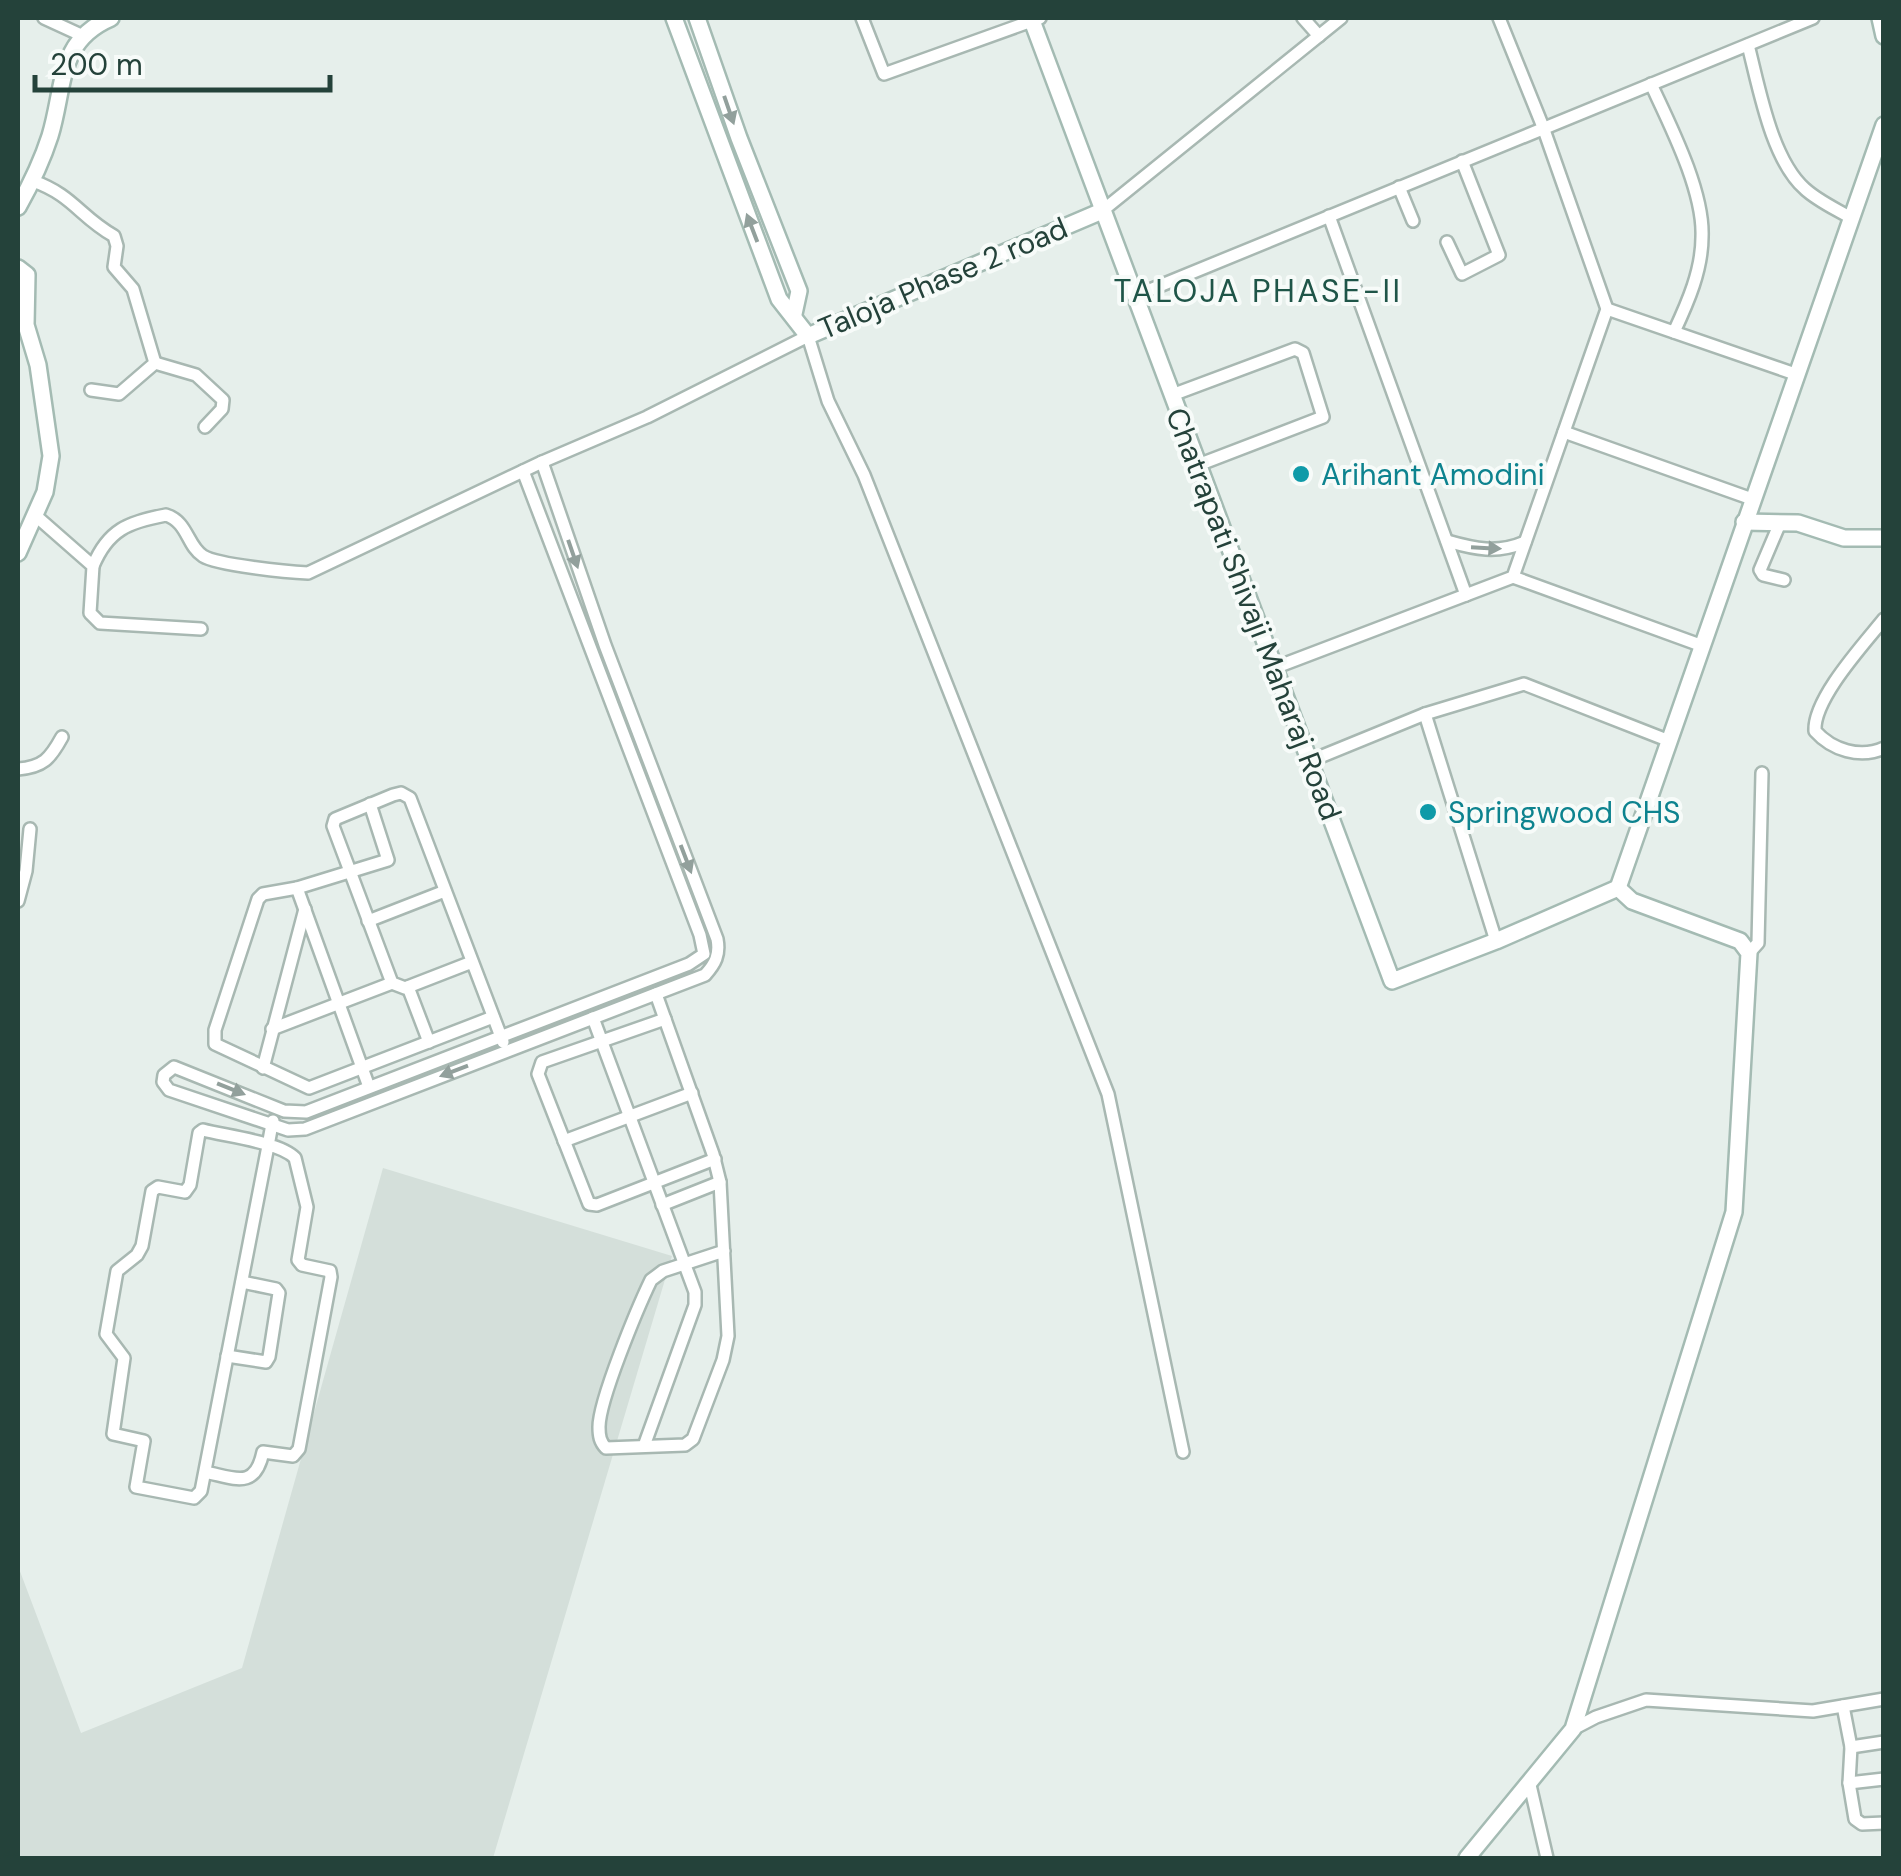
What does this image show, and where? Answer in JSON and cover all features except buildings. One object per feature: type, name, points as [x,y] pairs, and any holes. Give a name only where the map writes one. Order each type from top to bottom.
[{"type":"street","points":[[44,18],[80,36]]},
{"type":"street","points":[[18,207],[50,138],[70,54],[80,36],[111,18]]},
{"type":"street","name":"Taloja Phase 2 road","points":[[674,18],[779,299],[808,336],[1102,212]]},
{"type":"street","name":"Taloja Phase 2 road","points":[[697,18],[799,291],[794,314]]},
{"type":"street","points":[[862,18],[884,74],[1034,18]]},
{"type":"street","name":"Chatrapati Shivaji Maharaj Road","points":[[1034,18],[1102,212],[1392,981],[1618,888]]},
{"type":"street","points":[[1303,18],[1319,36]]},
{"type":"street","points":[[1102,212],[1341,18]]},
{"type":"street","points":[[1499,18],[1543,127],[1607,309],[1513,577]]},
{"type":"street","points":[[1134,296],[1813,18]]},
{"type":"street","points":[[1880,18],[1884,36]]},
{"type":"street","points":[[1748,45],[1774,138],[1792,175],[1817,198],[1851,218]]},
{"type":"street","points":[[1651,84],[1686,162],[1703,232],[1700,260],[1674,332]]},
{"type":"street","points":[[1749,953],[1740,941],[1632,901],[1618,888],[1884,126]]},
{"type":"street","points":[[1447,242],[1462,274],[1498,255],[1462,161]]},
{"type":"street","points":[[33,180],[68,197],[95,226],[114,236],[114,267],[133,289],[155,362]]},
{"type":"street","points":[[1398,187],[1412,221]]},
{"type":"street","points":[[1328,216],[1466,595]]},
{"type":"street","points":[[18,268],[27,275],[26,325],[38,365],[51,456],[45,492],[18,552]]},
{"type":"street","points":[[1607,309],[1798,376]]},
{"type":"street","points":[[202,630],[100,623],[93,619],[93,566],[101,547],[118,530],[166,515],[173,516],[188,532],[200,554],[213,560],[308,573],[542,462],[648,417],[808,336],[828,401],[864,475],[1108,1094],[1183,1452]]},
{"type":"street","points":[[1172,395],[1296,348],[1304,353],[1322,419],[1198,466]]},
{"type":"street","points":[[92,390],[120,394],[155,362]]},
{"type":"street","points":[[155,362],[196,375],[223,400],[222,409],[205,427]]},
{"type":"street","points":[[1564,432],[1752,499]]},
{"type":"street","points":[[542,462],[604,644],[716,940],[711,956],[704,975],[304,1129],[288,1130],[164,1087],[164,1075],[174,1067],[277,1108],[306,1112],[711,956]]},
{"type":"street","points":[[523,471],[711,956]]},
{"type":"street","points":[[36,516],[93,566]]},
{"type":"street","points":[[1744,522],[1798,523],[1844,538],[1884,538]]},
{"type":"street","points":[[1780,523],[1760,570],[1763,575],[1784,580]]},
{"type":"street","points":[[1447,540],[1489,551],[1525,542]]},
{"type":"street","points":[[1274,668],[1513,577],[1700,645]]},
{"type":"street","points":[[1884,618],[1832,688],[1814,720],[1815,731],[1833,747],[1871,754],[1884,748]]},
{"type":"street","points":[[1310,761],[1425,714],[1524,684],[1667,740]]},
{"type":"street","points":[[1425,714],[1496,941]]},
{"type":"street","points":[[18,769],[40,766],[52,757],[62,737]]},
{"type":"street","points":[[1467,1858],[1572,1729],[1734,1212],[1749,953],[1758,943],[1762,773]]},
{"type":"street","points":[[472,962],[408,987],[392,984],[333,822],[401,793],[410,798],[507,1051]]},
{"type":"street","points":[[370,804],[388,860],[297,888],[262,894],[254,904],[213,1038],[222,1049],[309,1088],[494,1017]]},
{"type":"street","points":[[18,901],[30,829]]},
{"type":"street","points":[[297,888],[369,1086]]},
{"type":"street","points":[[368,921],[446,891]]},
{"type":"street","points":[[263,1068],[304,909]]},
{"type":"street","points":[[272,1029],[392,984]]},
{"type":"street","points":[[408,987],[429,1042]]},
{"type":"street","points":[[656,994],[720,1182],[724,1250],[726,1348],[697,1434],[685,1445],[603,1446],[599,1430],[602,1406],[652,1280],[663,1270],[724,1250]]},
{"type":"street","points":[[592,1018],[695,1292],[695,1305],[644,1446]]},
{"type":"street","points":[[665,1019],[539,1065],[538,1074],[590,1204],[597,1205],[714,1159]]},
{"type":"street","points":[[196,1098],[202,1077]]},
{"type":"street","points":[[564,1141],[692,1093]]},
{"type":"street","points":[[205,1472],[242,1480],[260,1468],[263,1452],[293,1456],[300,1449],[330,1271],[302,1266],[298,1260],[306,1198],[295,1158],[290,1152],[268,1146],[202,1130],[190,1185],[185,1192],[158,1187],[152,1191],[142,1246],[137,1255],[117,1270],[106,1334],[124,1358],[112,1434],[144,1442],[136,1487],[194,1498],[201,1491],[242,1282],[268,1146],[272,1124],[277,1108]]},
{"type":"street","points":[[662,1204],[720,1182]]},
{"type":"street","points":[[227,1356],[260,1363],[269,1356],[279,1293],[242,1282]]},
{"type":"street","points":[[1572,1729],[1646,1700],[1813,1711],[1884,1699]]},
{"type":"street","points":[[1844,1706],[1857,1823],[1884,1823]]},
{"type":"street","points":[[1851,1747],[1884,1742]]},
{"type":"street","points":[[1850,1783],[1884,1779]]},
{"type":"street","points":[[1530,1785],[1547,1858]]},
{"type":"shaded area","points":[[383,1168],[672,1256],[493,1858],[18,1858],[18,1566],[81,1733],[242,1668]]},
{"type":"place","name":"Arihant Amodini","points":[[1301,474]]},
{"type":"place","name":"Springwood CHS","points":[[1428,812]]},
{"type":"district","name":"TALOJA PHASE-II","points":[[1258,291]]}]
